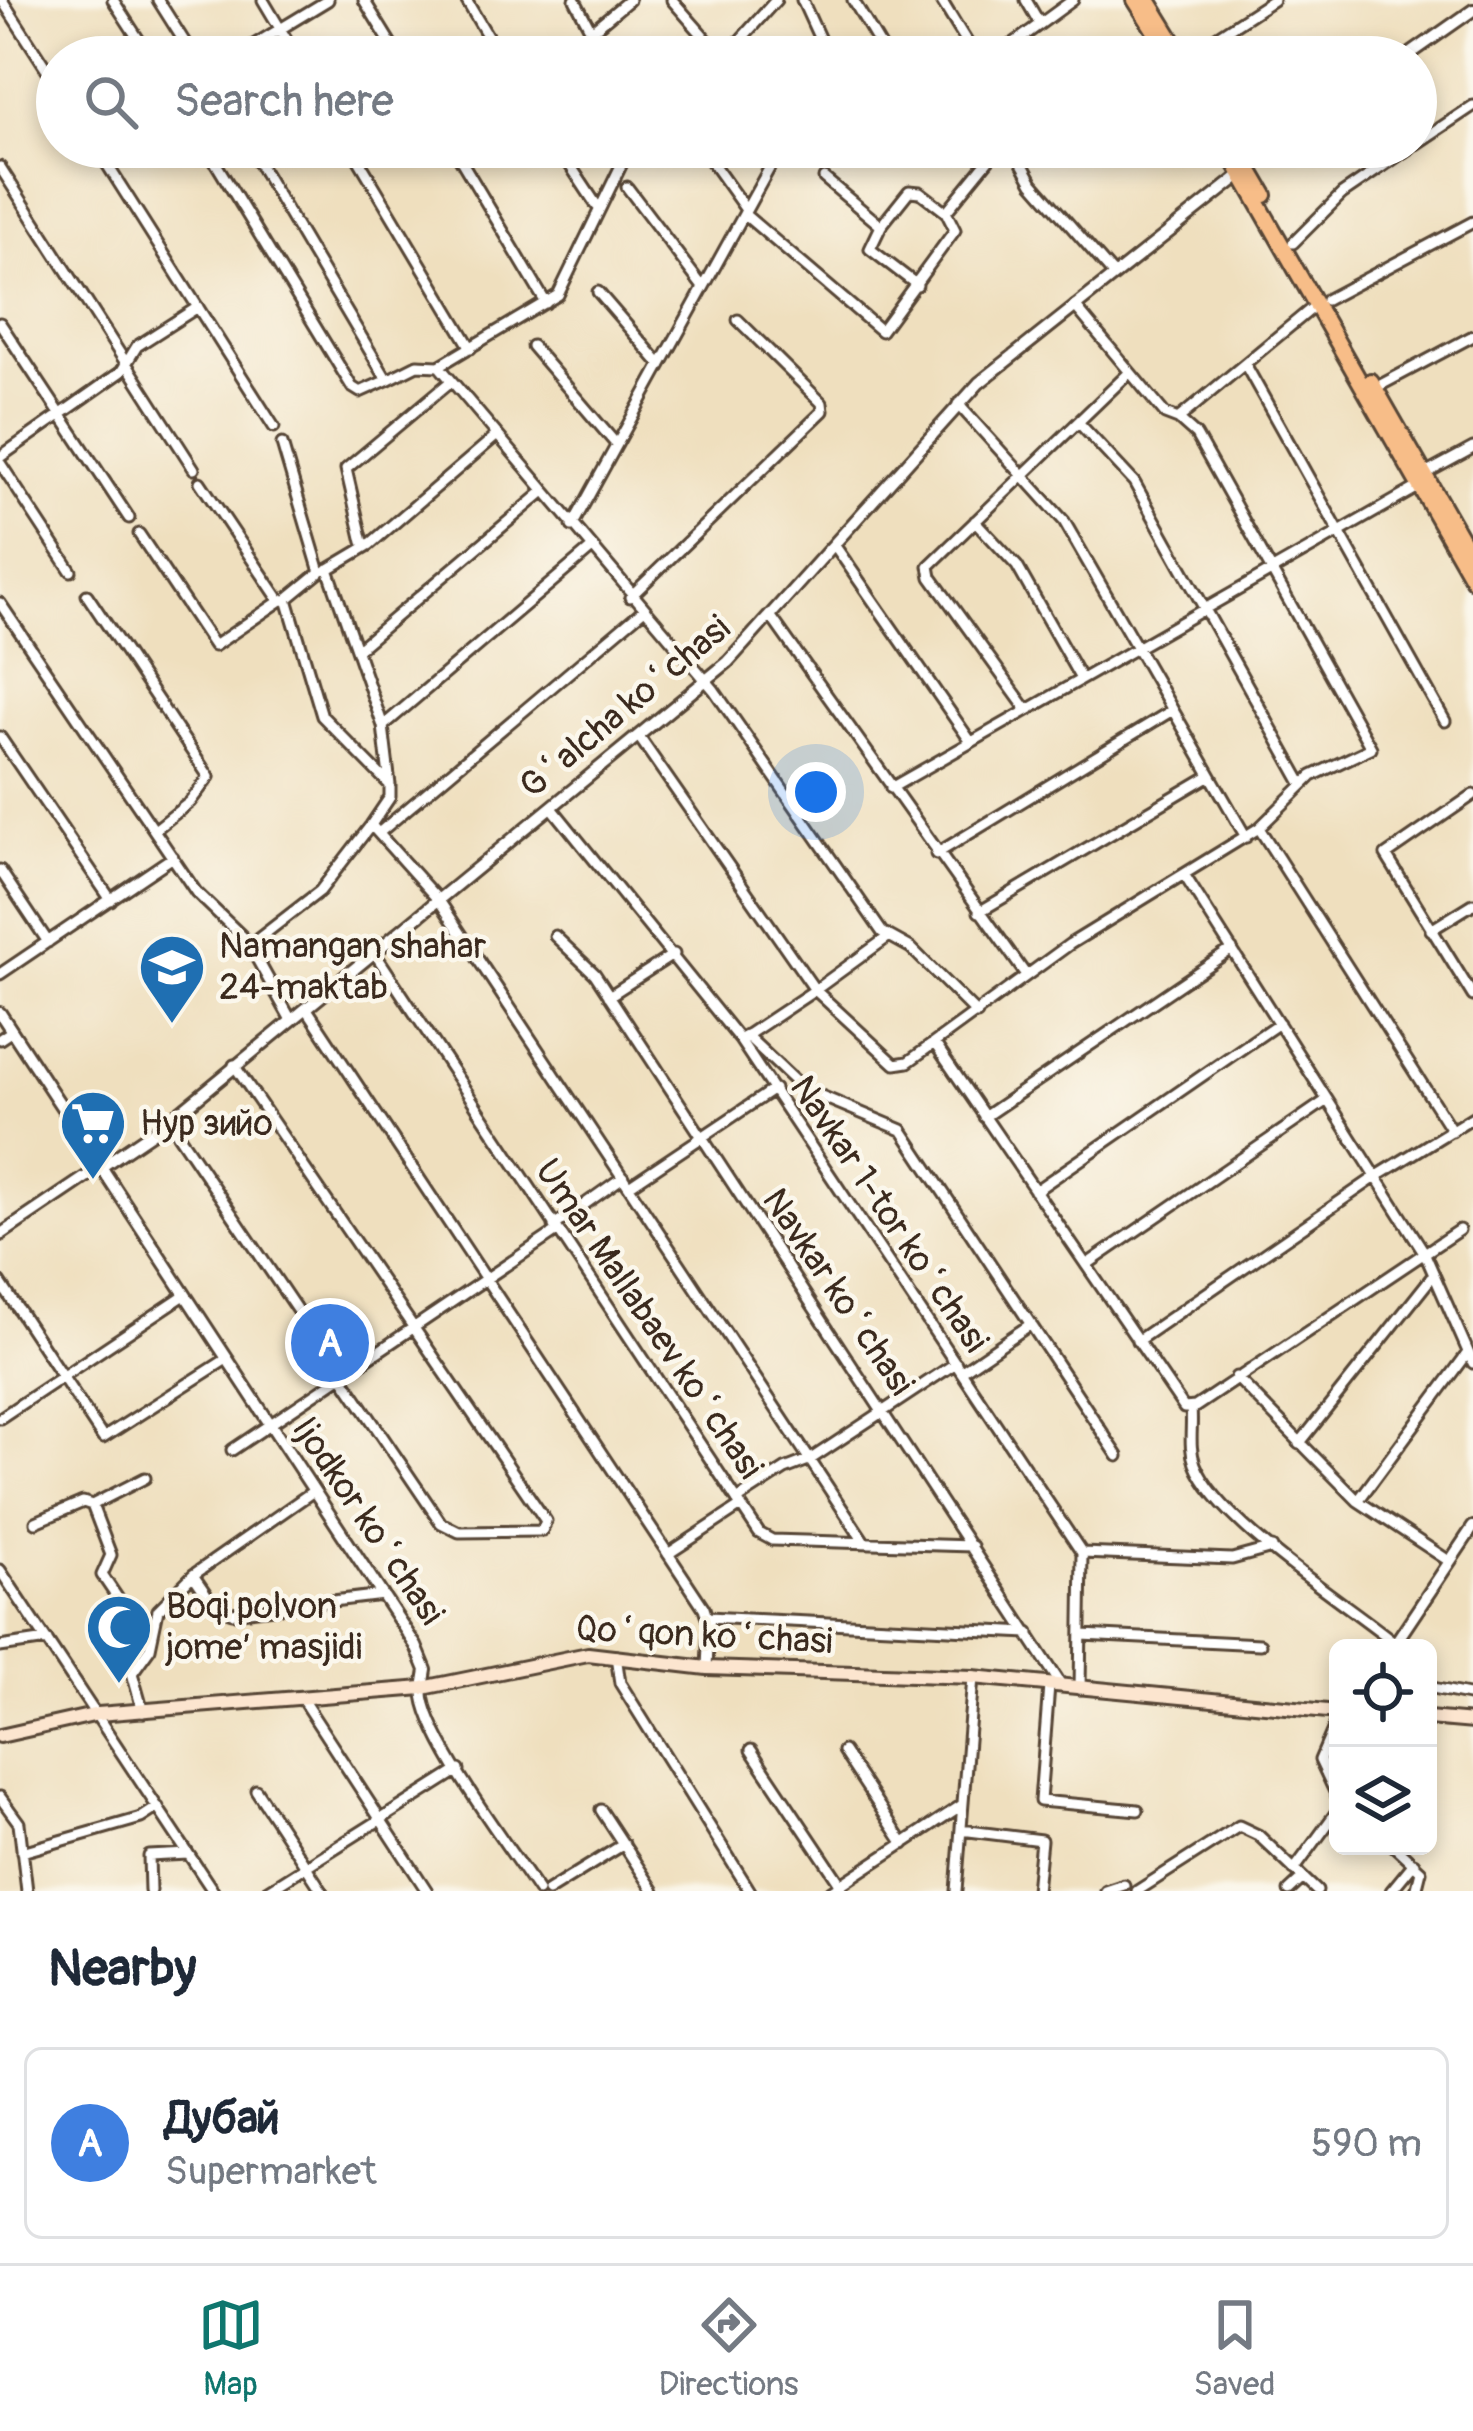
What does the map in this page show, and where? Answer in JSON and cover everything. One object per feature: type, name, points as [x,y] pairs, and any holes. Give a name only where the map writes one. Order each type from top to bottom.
[{"type":"highway","points":[[1136,0],[1158,36]]},
{"type":"highway","points":[[1148,0],[1171,36]]},
{"type":"highway","points":[[1245,169],[1293,243],[1422,480],[1473,559]]},
{"type":"highway","points":[[1245,169],[1255,195],[1375,388],[1473,580]]},
{"type":"main road","name":"Qoʻqon koʻchasi","points":[[0,1736],[98,1714],[423,1688],[553,1659],[616,1656],[707,1668],[973,1678],[1329,1713]]},
{"type":"main road","points":[[1317,1711],[1329,1705]]},
{"type":"main road","points":[[1437,1719],[1473,1722]]},
{"type":"street","points":[[2,0],[36,53]]},
{"type":"street","points":[[112,0],[136,36]]},
{"type":"street","points":[[158,0],[181,36]]},
{"type":"street","points":[[262,0],[284,36]]},
{"type":"street","points":[[268,36],[328,0]]},
{"type":"street","points":[[364,0],[386,36]]},
{"type":"street","points":[[466,0],[487,36]]},
{"type":"street","points":[[575,0],[596,36]]},
{"type":"street","points":[[594,29],[628,0]]},
{"type":"street","points":[[671,0],[704,36]]},
{"type":"street","points":[[743,36],[776,0]]},
{"type":"street","points":[[802,0],[818,36]]},
{"type":"street","points":[[853,0],[874,36]]},
{"type":"street","points":[[941,0],[963,36]]},
{"type":"street","points":[[1026,0],[1040,24]]},
{"type":"street","points":[[1023,36],[1073,0]]},
{"type":"street","points":[[1217,36],[1273,0]]},
{"type":"street","points":[[1436,36],[1473,10]]},
{"type":"street","points":[[1437,129],[1473,106]]},
{"type":"street","points":[[0,167],[194,469]]},
{"type":"street","points":[[110,168],[274,427]]},
{"type":"street","points":[[219,168],[352,387],[360,392],[417,365],[439,366],[562,290],[618,168]]},
{"type":"street","points":[[261,168],[387,380]]},
{"type":"street","points":[[364,168],[471,348]]},
{"type":"street","points":[[466,168],[546,303]]},
{"type":"street","points":[[572,168],[597,206]]},
{"type":"street","points":[[715,168],[745,212],[880,331],[917,285],[955,230],[946,212],[920,192],[909,191],[870,248],[917,285]]},
{"type":"street","points":[[572,526],[769,168]]},
{"type":"street","points":[[946,212],[982,168]]},
{"type":"street","points":[[1025,168],[1112,273]]},
{"type":"street","points":[[1224,168],[1216,190],[1236,188],[1255,195]]},
{"type":"street","points":[[1293,243],[1342,194],[1380,168]]},
{"type":"street","name":"Gʻalcha koʻchasi","points":[[0,1235],[103,1170],[169,1121],[639,737],[772,618],[958,404],[1112,273],[1245,169]]},
{"type":"street","points":[[824,178],[881,226]]},
{"type":"street","points":[[627,187],[702,286]]},
{"type":"street","points":[[1178,419],[1322,302],[1473,222]]},
{"type":"street","points":[[598,292],[661,365]]},
{"type":"street","points":[[639,737],[815,990],[895,1064],[934,1044],[1026,975],[1246,837],[1303,785],[1371,748],[1196,435],[1178,419],[1165,415],[1075,306]]},
{"type":"street","points":[[71,571],[0,460],[122,372],[136,346],[198,307]]},
{"type":"street","points":[[630,597],[823,411],[822,404],[738,320]]},
{"type":"street","points":[[0,323],[129,518]]},
{"type":"street","points":[[1375,388],[1473,336]]},
{"type":"street","points":[[532,346],[616,444]]},
{"type":"street","points":[[1244,364],[1445,721]]},
{"type":"street","points":[[439,366],[705,680],[888,937],[911,948],[977,1014]]},
{"type":"street","points":[[1027,710],[929,571],[932,561],[1130,372]]},
{"type":"street","points":[[369,545],[363,542],[346,469],[450,382]]},
{"type":"street","points":[[958,404],[1064,521],[1246,837]]},
{"type":"street","points":[[1078,422],[1134,482],[1303,785]]},
{"type":"street","points":[[140,534],[214,646],[369,545],[496,436]]},
{"type":"street","points":[[282,444],[324,571],[359,648],[382,726],[390,797],[375,828]]},
{"type":"street","points":[[891,788],[1340,531],[1473,448]]},
{"type":"street","points":[[200,482],[283,600],[322,716],[390,784]]},
{"type":"street","points":[[359,648],[543,492]]},
{"type":"street","points":[[975,521],[1017,566],[1081,679]]},
{"type":"street","points":[[835,546],[970,742]]},
{"type":"street","points":[[382,726],[591,549]]},
{"type":"street","points":[[87,595],[208,777],[190,802],[156,829]]},
{"type":"street","points":[[0,603],[196,892],[249,946],[291,1021]]},
{"type":"street","points":[[249,946],[320,890],[375,828],[642,611]]},
{"type":"street","points":[[772,618],[1026,975]]},
{"type":"street","points":[[936,854],[1172,711]]},
{"type":"street","points":[[0,737],[111,900]]},
{"type":"street","points":[[979,912],[1209,776]]},
{"type":"street","points":[[1473,795],[1386,858],[1473,996]]},
{"type":"street","name":"Navkar 1-tor koʻchasi","points":[[553,808],[743,1038],[1082,1553]]},
{"type":"street","points":[[375,828],[440,902],[865,1543]]},
{"type":"street","points":[[1259,828],[1452,1131]]},
{"type":"street","points":[[0,974],[173,857]]},
{"type":"street","points":[[0,870],[48,942]]},
{"type":"street","points":[[1185,876],[1424,1252],[1431,1278],[1470,1358],[1358,1501]]},
{"type":"street","points":[[1431,930],[1473,904]]},
{"type":"street","name":"Navkar koʻchasi","points":[[555,936],[609,996],[1029,1633],[1056,1687]]},
{"type":"street","points":[[888,937],[743,1038],[802,1088],[887,1119],[902,1130],[1118,1456]]},
{"type":"street","points":[[984,1117],[1232,949]]},
{"type":"street","points":[[609,996],[674,954]]},
{"type":"street","name":"Umar Mallabaev koʻchasi","points":[[376,956],[759,1533],[772,1540],[972,1546]]},
{"type":"street","points":[[307,1009],[707,1617],[707,1668]]},
{"type":"street","name":"Ijodkor koʻchasi","points":[[0,1013],[422,1658],[432,1727],[538,1891]]},
{"type":"street","points":[[1035,1191],[1279,1023]]},
{"type":"street","points":[[0,1039],[12,1031]]},
{"type":"street","points":[[934,1044],[1184,1408],[1193,1408],[1459,1230]]},
{"type":"street","points":[[169,1121],[446,1527],[459,1532],[542,1531],[546,1522],[234,1065]]},
{"type":"street","points":[[232,1450],[413,1330],[555,1228],[774,1089]]},
{"type":"street","points":[[1086,1265],[1327,1100]]},
{"type":"street","points":[[1137,1341],[1377,1177],[1473,1118]]},
{"type":"street","points":[[1299,1444],[1431,1278]]},
{"type":"street","points":[[0,1282],[106,1438],[225,1360]]},
{"type":"street","points":[[0,1418],[183,1296]]},
{"type":"street","points":[[668,1554],[739,1503],[1031,1324]]},
{"type":"street","points":[[1235,1377],[1358,1501],[1449,1561]]},
{"type":"street","points":[[1193,1408],[1191,1447],[1202,1477],[1272,1548],[1384,1639]]},
{"type":"street","points":[[36,1522],[83,1502],[92,1505],[145,1478]]},
{"type":"street","points":[[143,1712],[133,1673],[150,1648],[153,1621],[193,1575],[313,1492]]},
{"type":"street","points":[[92,1505],[111,1556],[102,1575],[133,1622],[153,1621]]},
{"type":"street","points":[[1398,1639],[1473,1527]]},
{"type":"street","points":[[1080,1689],[1082,1553],[1232,1559],[1272,1548]]},
{"type":"street","points":[[0,1570],[213,1891]]},
{"type":"street","points":[[193,1575],[225,1612],[383,1595]]},
{"type":"street","points":[[707,1617],[1029,1633]]},
{"type":"street","points":[[1082,1636],[1260,1644]]},
{"type":"street","points":[[0,1647],[46,1640]]},
{"type":"street","points":[[616,1656],[620,1684],[750,1891]]},
{"type":"street","points":[[956,1891],[973,1678]]},
{"type":"street","points":[[1056,1687],[1040,1799],[1138,1810]]},
{"type":"street","points":[[1437,1689],[1473,1696]]},
{"type":"street","points":[[302,1700],[427,1891]]},
{"type":"street","points":[[1329,1738],[1320,1760],[1329,1779]]},
{"type":"street","points":[[752,1750],[836,1888],[962,1804]]},
{"type":"street","points":[[843,1750],[904,1844]]},
{"type":"street","points":[[267,1891],[459,1770]]},
{"type":"street","points":[[256,1790],[322,1891]]},
{"type":"street","points":[[0,1797],[19,1823],[27,1891]]},
{"type":"street","points":[[22,1852],[142,1818],[158,1808]]},
{"type":"street","points":[[601,1810],[654,1891]]},
{"type":"street","points":[[1294,1870],[1329,1822]]},
{"type":"street","points":[[1137,1891],[1239,1826],[1258,1835],[1317,1891]]},
{"type":"street","points":[[961,1830],[1041,1840],[1036,1891]]},
{"type":"street","points":[[548,1891],[624,1844]]},
{"type":"street","points":[[150,1891],[149,1856],[188,1853]]},
{"type":"street","points":[[1405,1855],[1421,1871],[1413,1884],[1416,1891]]},
{"type":"street","points":[[1391,1891],[1414,1863]]},
{"type":"street","points":[[1289,1891],[1303,1878]]},
{"type":"street","points":[[1106,1891],[1124,1885]]},
{"type":"place","name":"Namangan shahar 24-maktab","points":[[172,1026]]},
{"type":"place","name":"Нур зийо","points":[[93,1182]]},
{"type":"place","name":"Дубай","points":[[330,1343]]},
{"type":"place","name":"Boqi polvon jome’ masjidi","points":[[119,1686]]}]
